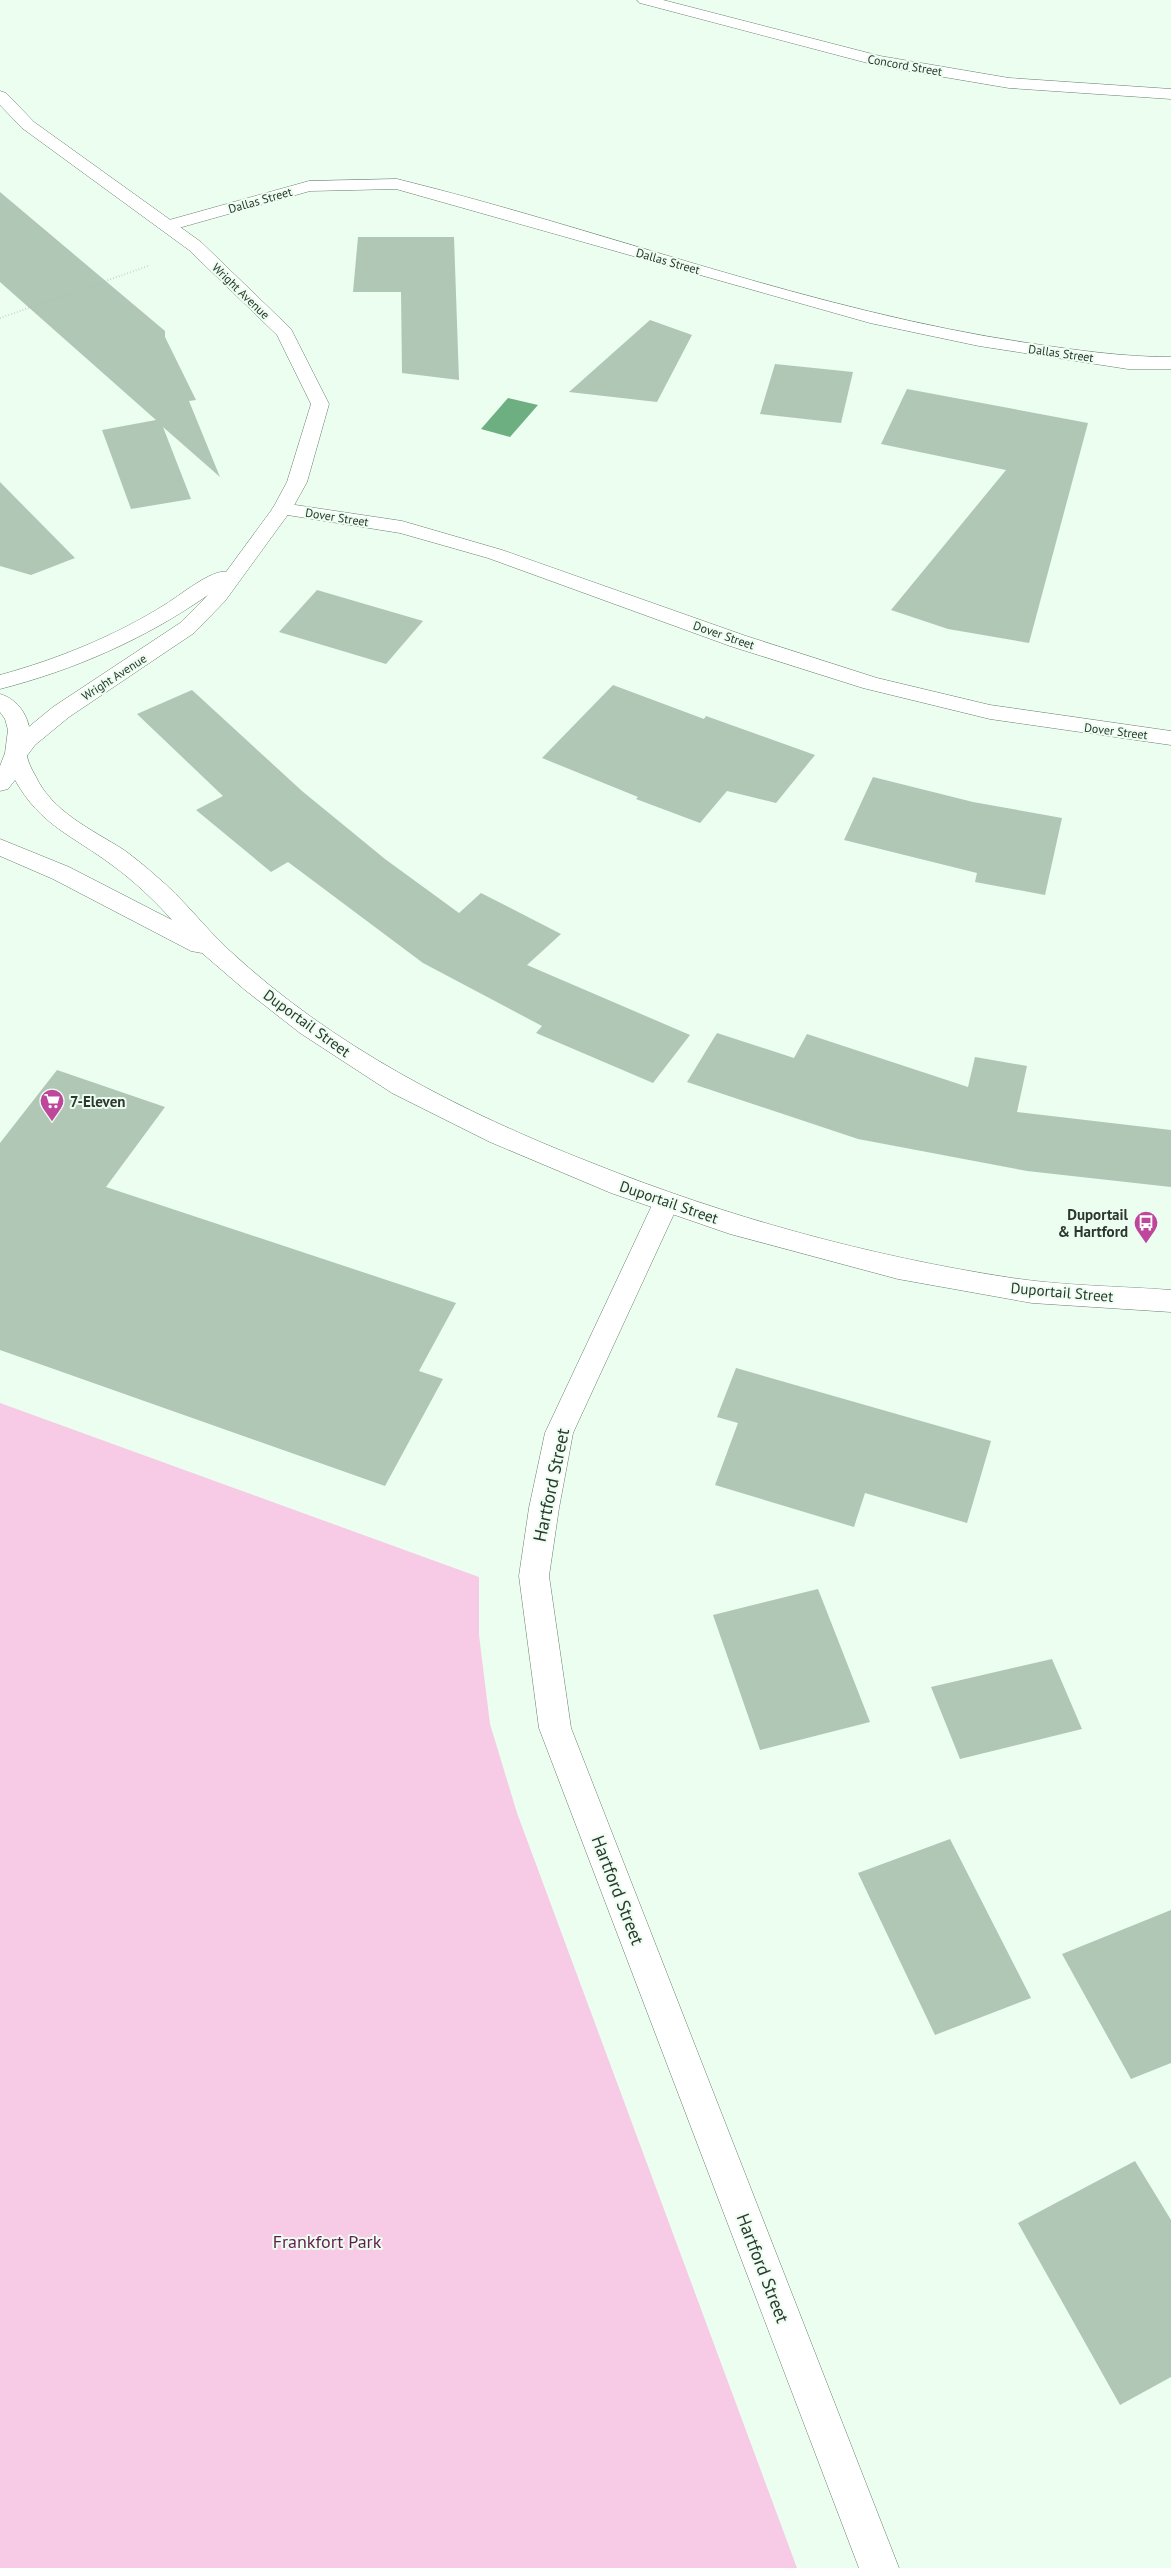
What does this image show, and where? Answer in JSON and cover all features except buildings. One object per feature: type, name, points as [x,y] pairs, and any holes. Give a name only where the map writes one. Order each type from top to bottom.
[{"type":"street","name":"Concord Street","points":[[645,0],[879,61],[1009,83],[1171,94]]},
{"type":"street","name":"Wright Avenue","points":[[0,96],[28,125],[195,246],[285,333],[320,404],[298,482],[282,509],[218,597],[186,628],[61,712],[27,740],[0,784]]},
{"type":"street","name":"Dallas Street","points":[[168,226],[309,186],[397,184],[870,318],[979,341],[1128,363],[1171,363]]},
{"type":"street","name":"Dover Street","points":[[282,509],[402,527],[495,554],[738,641],[872,683],[990,712],[1171,738]]},
{"type":"street","name":"Wright Avenue","points":[[0,682],[50,667],[144,624],[196,595],[248,556]]},
{"type":"street","points":[[0,701],[15,717],[19,732],[17,754]]},
{"type":"street","name":"Duportail Street","points":[[17,754],[30,788],[53,816],[137,872],[166,898],[221,956],[312,1028],[403,1087],[520,1145],[666,1203],[776,1237],[876,1262],[1015,1290],[1171,1301]]},
{"type":"street","name":"Duportail Street","points":[[0,847],[61,873],[221,956]]},
{"type":"street","name":"Hartford Street","points":[[666,1203],[559,1433],[557,1442],[544,1508],[534,1576],[555,1728],[879,2568]]},
{"type":"path","points":[[0,318],[155,264]]},
{"type":"green space","name":"Frankfort Park","points":[[0,1403],[479,1577],[479,1635],[490,1724],[517,1813],[797,2568],[0,2568]]},
{"type":"shaded area","points":[[508,398],[538,405],[510,437],[481,429]]},
{"type":"place","name":"7-Eleven","points":[[52,1122]]},
{"type":"place","name":"Duportail & Hartford","points":[[1146,1244]]}]
